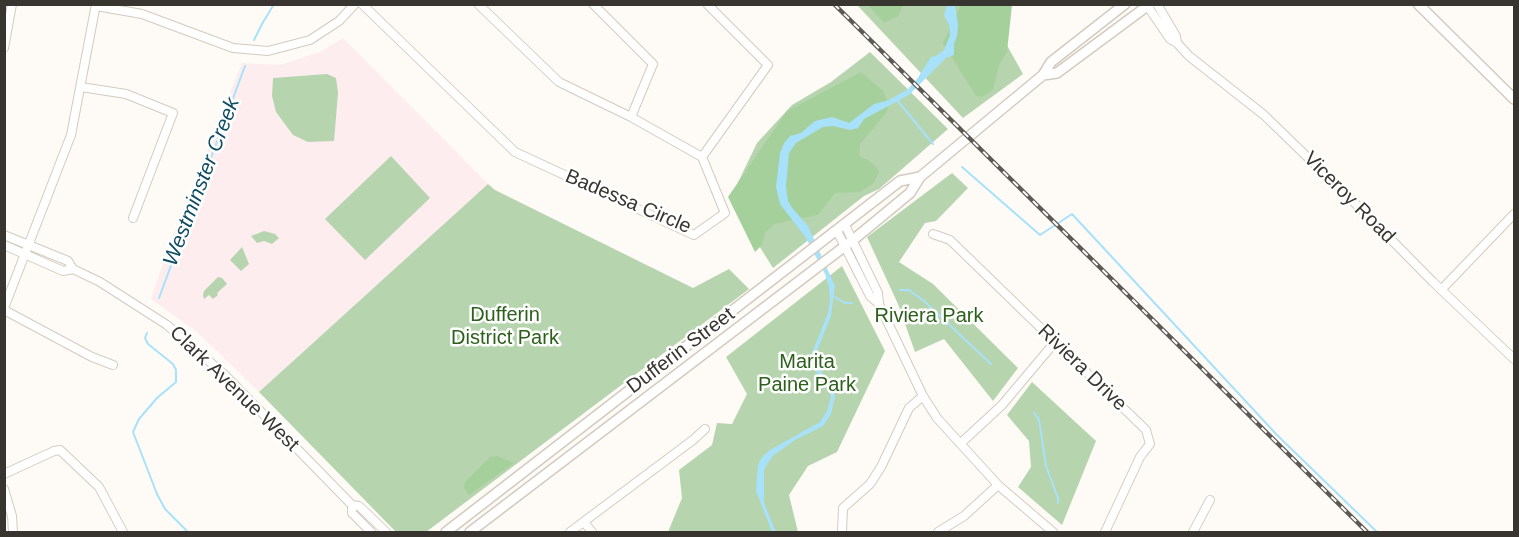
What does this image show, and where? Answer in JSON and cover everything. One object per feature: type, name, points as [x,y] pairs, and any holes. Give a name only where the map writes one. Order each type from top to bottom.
[{"type":"main road","name":"Dufferin Street","points":[[470,532],[849,243],[910,193],[920,177],[1043,75],[1051,62],[1125,4]]},
{"type":"main road","points":[[1418,4],[1515,99]]},
{"type":"main road","name":"Dufferin Street","points":[[1043,75],[1057,73],[1150,5]]},
{"type":"main road","name":"Dufferin Street","points":[[446,532],[900,182],[920,177]]},
{"type":"street","points":[[4,48],[12,4]]},
{"type":"street","points":[[113,365],[92,357],[4,309],[70,135],[96,5],[142,14],[233,48],[267,51],[310,40],[339,21],[355,4]]},
{"type":"street","name":"Badessa Circle","points":[[362,4],[515,152],[694,235],[725,213],[702,157]]},
{"type":"street","points":[[478,4],[559,82],[630,117],[702,157],[768,65],[707,4]]},
{"type":"street","points":[[593,4],[653,64],[630,117]]},
{"type":"street","name":"Viceroy Road","points":[[1150,5],[1170,39],[1264,115],[1441,290],[1515,359]]},
{"type":"street","points":[[81,87],[126,94],[173,113],[133,218]]},
{"type":"street","points":[[1441,290],[1515,214]]},
{"type":"street","points":[[841,228],[870,296],[879,304],[923,396],[937,418],[999,485],[1053,532]]},
{"type":"street","name":"Riviera Drive","points":[[933,234],[950,240],[1146,430],[1150,444],[1140,457],[1105,532]]},
{"type":"street","name":"Clark Avenue West","points":[[4,235],[68,261],[73,269],[100,282],[167,325],[210,361],[352,506],[352,513],[371,532]]},
{"type":"street","name":"Clark Avenue West","points":[[4,245],[63,271],[73,269]]},
{"type":"street","points":[[961,443],[1002,405],[1055,342]]},
{"type":"street","points":[[842,532],[843,508],[870,484],[881,467],[909,408],[923,396]]},
{"type":"street","points":[[570,532],[705,429]]},
{"type":"street","points":[[4,474],[60,450],[99,487],[123,532]]},
{"type":"street","points":[[938,532],[964,516],[999,485]]},
{"type":"street","points":[[4,489],[12,516],[13,532]]},
{"type":"street","points":[[1193,532],[1210,500]]},
{"type":"street","name":"Clark Avenue West","points":[[352,506],[359,506],[386,532]]},
{"type":"street","points":[[584,522],[592,532]]},
{"type":"shaded area","points":[[343,38],[488,184],[259,392],[196,331],[151,299],[171,240],[242,63],[280,65],[320,52]]},
{"type":"green space","points":[[861,4],[1011,5],[1004,40],[1023,74],[963,118],[858,6]]},
{"type":"green space","points":[[904,5],[898,16],[884,23],[869,6]]},
{"type":"green space","points":[[961,5],[1012,5],[1007,52],[999,65],[993,90],[982,97],[976,96],[943,43]]},
{"type":"green space","points":[[870,52],[948,129],[879,189],[864,196],[773,268],[730,199],[757,143],[792,105],[831,82]]},
{"type":"green space","points":[[861,72],[883,91],[889,104],[886,113],[860,144],[859,156],[870,161],[879,171],[874,183],[860,192],[835,193],[818,215],[774,224],[765,233],[762,245],[755,252],[728,197],[787,111]]},
{"type":"green space","points":[[327,74],[336,78],[338,93],[334,141],[308,142],[293,135],[276,112],[272,96],[273,78]]},
{"type":"green space","points":[[391,156],[430,198],[365,260],[325,219]]},
{"type":"green space","name":"Riviera Park","points":[[952,173],[968,188],[936,221],[925,223],[899,262],[933,284],[1018,368],[993,401],[944,339],[915,352],[898,304],[867,237]]},
{"type":"green space","name":"Dufferin District Park","points":[[488,184],[495,190],[693,288],[729,269],[749,289],[426,532],[396,532],[259,392]]},
{"type":"green space","points":[[264,231],[275,234],[279,238],[272,244],[264,241],[257,243],[251,236]]},
{"type":"green space","points":[[242,247],[249,264],[241,271],[230,260]]},
{"type":"green space","name":"Marita Paine Park","points":[[842,266],[885,351],[837,452],[808,466],[789,495],[798,532],[668,532],[682,498],[679,470],[712,445],[717,423],[732,424],[747,394],[726,357]]},
{"type":"green space","points":[[218,277],[227,284],[213,299],[209,295],[204,299],[204,291]]},
{"type":"green space","points":[[1032,382],[1096,441],[1062,525],[1018,487],[1031,467],[1029,441],[1007,415]]},
{"type":"green space","points":[[497,456],[514,463],[469,495],[464,487],[465,482],[490,457]]},
{"type":"water","points":[[947,5],[955,5],[958,25],[954,55],[946,58],[909,95],[864,119],[858,128],[850,130],[833,126],[823,127],[796,143],[789,153],[786,186],[788,201],[808,226],[835,286],[831,316],[814,358],[830,383],[835,397],[831,414],[823,426],[795,440],[774,455],[764,470],[764,503],[776,532],[772,532],[756,491],[758,465],[762,457],[770,450],[820,422],[827,411],[831,397],[829,389],[815,370],[810,358],[828,313],[829,287],[825,274],[806,238],[780,204],[776,187],[780,153],[790,136],[801,133],[815,121],[832,117],[849,123],[874,104],[889,100],[908,89],[931,57],[944,50],[950,35],[949,25],[944,15]]},
{"type":"waterway","name":"Westminster Creek","points":[[254,40],[274,4]]},
{"type":"waterway","name":"Westminster Creek","points":[[159,298],[245,66]]},
{"type":"waterway","points":[[897,100],[933,144]]},
{"type":"waterway","points":[[962,167],[1040,235],[1072,214],[1277,435],[1377,532]]},
{"type":"waterway","points":[[900,290],[909,290],[924,301],[991,364]]},
{"type":"waterway","points":[[833,296],[845,303],[852,303]]},
{"type":"waterway","name":"Westminster Creek","points":[[147,333],[145,338],[148,344],[173,364],[176,370],[176,382],[157,398],[139,419],[133,432],[165,509],[188,532]]},
{"type":"waterway","points":[[1034,413],[1039,420],[1046,466],[1058,503]]},
{"type":"railway","points":[[834,4],[1367,532]]}]
